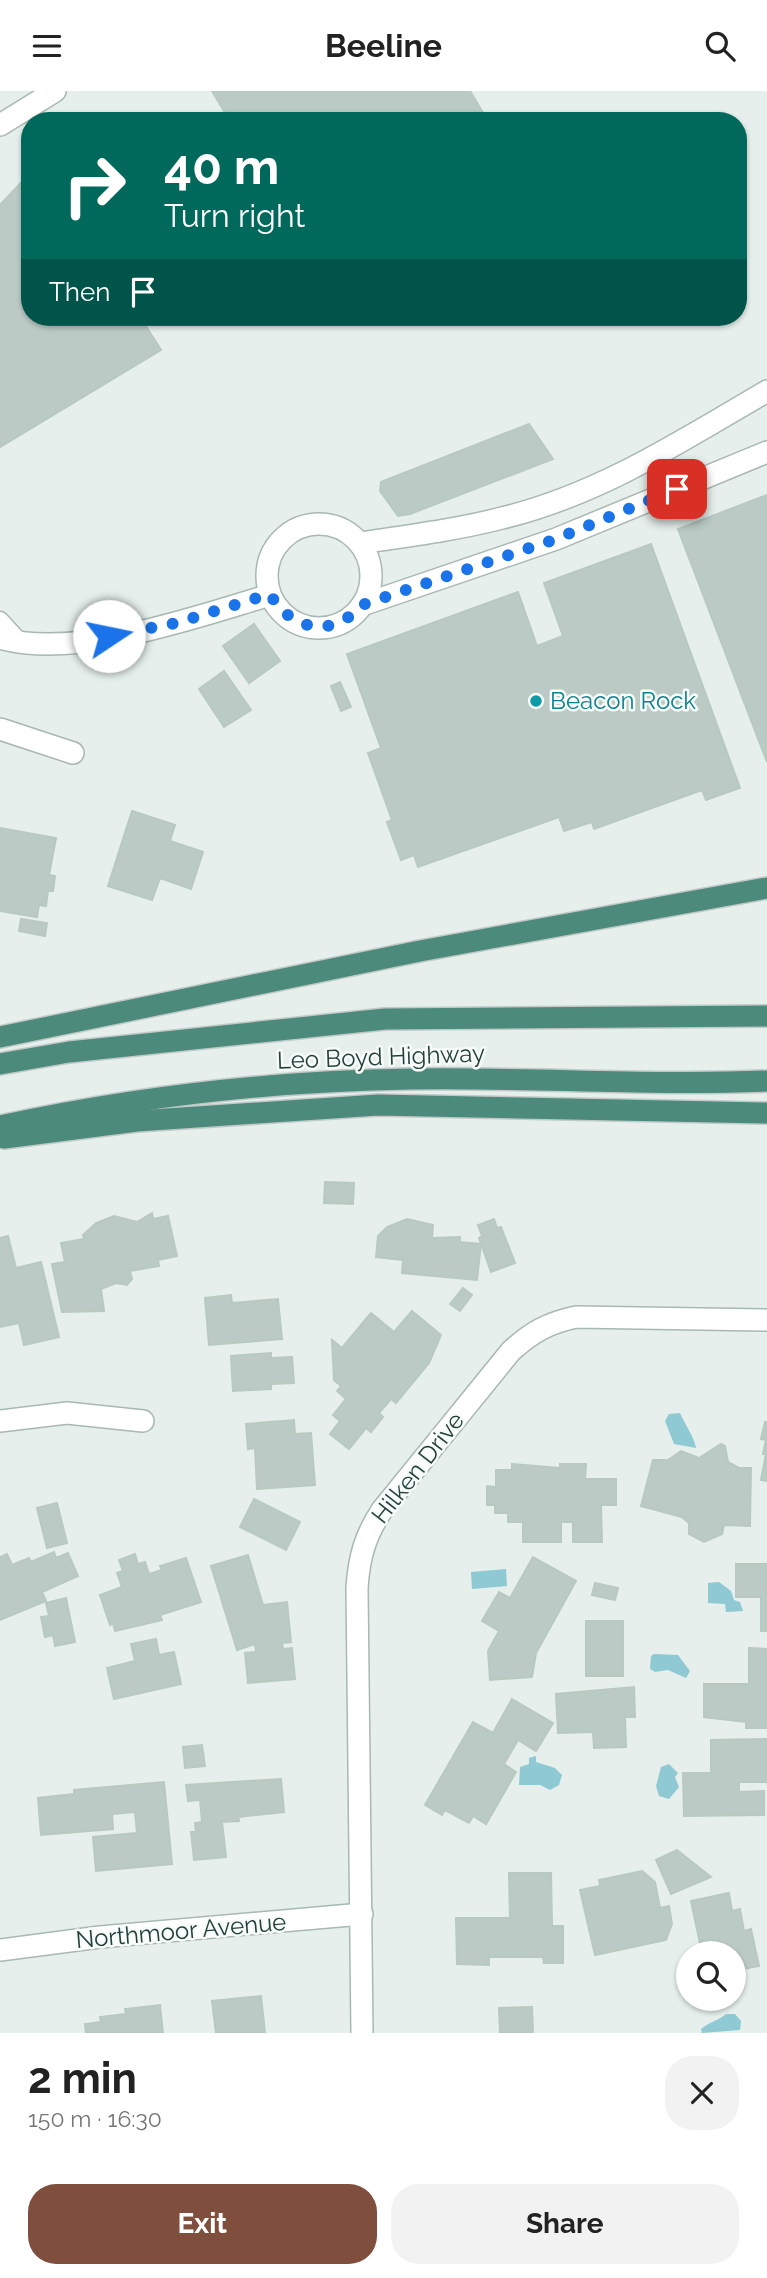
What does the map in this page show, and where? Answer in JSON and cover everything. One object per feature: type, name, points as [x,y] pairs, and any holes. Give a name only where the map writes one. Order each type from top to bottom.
[{"type":"highway","points":[[0,1037],[420,951],[767,888]]},
{"type":"highway","name":"Leo Boyd Highway","points":[[0,1064],[69,1052],[384,1019],[767,1016]]},
{"type":"highway","name":"Leo Boyd Highway","points":[[0,1126],[62,1113],[234,1090],[409,1079],[767,1081]]},
{"type":"highway","points":[[0,1139],[138,1121],[378,1105],[767,1113]]},
{"type":"street","points":[[0,125],[55,91]]},
{"type":"street","points":[[360,544],[503,518],[563,498],[631,470],[767,391]]},
{"type":"street","points":[[362,605],[556,539],[767,452]]},
{"type":"street","points":[[324,525],[347,533],[360,544],[371,574],[369,590],[362,605],[352,617],[337,625],[321,628],[290,620],[278,609],[270,594],[268,562],[275,547],[286,535],[301,527],[324,525]]},
{"type":"street","points":[[0,638],[22,644],[65,644],[176,623],[270,594]]},
{"type":"street","points":[[0,729],[72,753]]},
{"type":"street","name":"Hilken Drive","points":[[362,2033],[357,1588],[360,1554],[382,1510],[510,1351],[531,1333],[550,1323],[576,1317],[767,1320]]},
{"type":"street","points":[[0,1421],[67,1413],[143,1421]]},
{"type":"street","name":"Northmoor Avenue","points":[[0,1949],[100,1937],[362,1914]]},
{"type":"lane","points":[[0,620],[22,644]]},
{"type":"water","points":[[680,1413],[696,1448],[674,1444],[665,1421],[669,1414]]},
{"type":"water","points":[[506,1569],[507,1586],[472,1589],[471,1572]]},
{"type":"water","points":[[719,1582],[731,1591],[743,1611],[726,1612],[725,1604],[708,1603],[708,1583]]},
{"type":"water","points":[[678,1655],[690,1671],[686,1678],[668,1670],[655,1672],[650,1669],[651,1656]]},
{"type":"water","points":[[536,1756],[536,1762],[555,1768],[562,1775],[559,1785],[550,1790],[540,1785],[519,1785],[520,1767],[529,1764],[529,1758]]},
{"type":"water","points":[[669,1764],[678,1773],[675,1777],[679,1787],[669,1799],[659,1796],[656,1786],[661,1767]]},
{"type":"water","points":[[726,2014],[735,2014],[741,2021],[740,2030],[702,2033],[701,2029]]},
{"type":"building","points":[[212,91],[470,91],[483,112],[225,112]]},
{"type":"building","points":[[21,183],[21,326],[146,326],[161,350],[0,447],[0,205]]},
{"type":"building","points":[[529,424],[553,459],[410,514],[398,516],[380,491],[381,482]]},
{"type":"building","name":"Beacon Rock","points":[[767,495],[767,762],[678,529]]},
{"type":"building","name":"Beacon Rock","points":[[651,544],[740,788],[706,800],[702,790],[594,829],[592,822],[564,831],[559,817],[418,867],[414,855],[401,860],[387,822],[392,820],[368,753],[381,748],[347,654],[518,592],[537,646],[563,636],[544,583]]},
{"type":"building","points":[[254,624],[280,661],[249,683],[223,646]]},
{"type":"building","points":[[224,671],[251,710],[224,727],[199,689]]},
{"type":"building","points":[[340,682],[351,707],[341,711],[331,686]]},
{"type":"building","points":[[132,811],[175,825],[170,841],[203,852],[191,889],[160,878],[152,900],[108,886]]},
{"type":"building","points":[[0,828],[56,838],[49,875],[55,876],[53,891],[48,891],[46,906],[39,905],[37,917],[0,911]]},
{"type":"building","points":[[21,919],[47,923],[45,936],[19,931]]},
{"type":"building","points":[[325,1182],[354,1183],[353,1204],[324,1203]]},
{"type":"building","points":[[152,1213],[153,1219],[168,1216],[177,1256],[158,1260],[159,1266],[130,1271],[132,1279],[127,1285],[116,1283],[101,1289],[104,1311],[62,1312],[52,1264],[65,1262],[61,1243],[84,1239],[83,1235],[96,1223],[114,1216],[137,1222]]},
{"type":"building","points":[[407,1219],[433,1225],[432,1238],[460,1237],[460,1242],[481,1244],[477,1280],[402,1273],[403,1260],[376,1257],[378,1236],[387,1227]]},
{"type":"building","points":[[494,1219],[497,1228],[501,1227],[515,1263],[491,1272],[479,1238],[482,1236],[478,1225]]},
{"type":"building","points":[[8,1236],[16,1268],[41,1262],[59,1337],[24,1345],[19,1323],[0,1327],[0,1238]]},
{"type":"building","points":[[463,1288],[472,1295],[460,1311],[450,1304]]},
{"type":"building","points":[[231,1295],[232,1303],[278,1299],[282,1339],[209,1345],[205,1298]]},
{"type":"building","points":[[412,1311],[441,1335],[429,1363],[396,1403],[391,1399],[379,1413],[383,1417],[371,1432],[366,1428],[349,1449],[330,1434],[340,1421],[333,1415],[346,1399],[337,1391],[341,1386],[334,1380],[332,1340],[342,1348],[371,1313],[394,1332]]},
{"type":"building","points":[[271,1353],[271,1358],[292,1357],[294,1383],[271,1384],[271,1389],[233,1391],[231,1356]]},
{"type":"building","points":[[294,1420],[295,1434],[311,1433],[315,1485],[257,1489],[255,1448],[248,1449],[246,1424]]},
{"type":"building","points":[[767,1422],[767,1481],[761,1480],[766,1454],[763,1454],[766,1440],[761,1439]]},
{"type":"building","points":[[721,1444],[725,1446],[728,1462],[739,1468],[751,1468],[750,1526],[724,1525],[722,1534],[704,1542],[689,1534],[689,1523],[682,1517],[641,1506],[653,1460],[668,1460],[681,1451],[699,1458]]},
{"type":"building","points":[[512,1464],[560,1468],[560,1464],[586,1464],[585,1479],[616,1479],[616,1505],[601,1505],[602,1542],[573,1542],[573,1522],[561,1522],[561,1542],[523,1542],[523,1522],[508,1522],[508,1513],[495,1513],[495,1505],[487,1505],[487,1486],[496,1487],[496,1470],[512,1470]]},
{"type":"building","points":[[254,1499],[300,1522],[286,1550],[240,1527]]},
{"type":"building","points":[[57,1503],[67,1543],[47,1548],[37,1508]]},
{"type":"building","points":[[54,1552],[56,1558],[68,1553],[78,1576],[42,1592],[46,1601],[0,1620],[0,1557],[7,1554],[12,1565],[29,1558],[31,1562]]},
{"type":"building","points":[[135,1554],[138,1564],[145,1562],[149,1574],[162,1570],[160,1566],[186,1558],[201,1602],[160,1615],[162,1620],[115,1631],[113,1623],[110,1625],[100,1595],[122,1587],[117,1573],[123,1571],[119,1560]]},
{"type":"building","points":[[248,1555],[263,1605],[287,1602],[291,1642],[282,1643],[283,1649],[292,1648],[295,1679],[248,1683],[245,1653],[256,1652],[255,1644],[237,1650],[211,1566]]},
{"type":"building","points":[[533,1557],[576,1581],[536,1653],[532,1677],[490,1680],[488,1651],[499,1631],[482,1621],[499,1592],[510,1598]]},
{"type":"building","points":[[736,1564],[767,1564],[767,1631],[761,1631],[761,1597],[736,1597]]},
{"type":"building","points":[[595,1583],[618,1588],[615,1600],[592,1595]]},
{"type":"building","points":[[66,1598],[75,1642],[55,1646],[53,1635],[45,1637],[41,1617],[49,1616],[46,1603]]},
{"type":"building","points":[[586,1621],[623,1621],[623,1676],[586,1676]]},
{"type":"building","points":[[156,1639],[159,1655],[174,1652],[181,1684],[114,1699],[107,1668],[135,1661],[131,1644]]},
{"type":"building","points":[[749,1648],[767,1649],[767,1728],[746,1728],[746,1722],[704,1717],[704,1684],[749,1684]]},
{"type":"building","points":[[634,1687],[635,1717],[625,1717],[626,1747],[594,1748],[593,1732],[558,1733],[556,1694]]},
{"type":"building","points":[[512,1699],[553,1723],[536,1751],[518,1740],[504,1764],[516,1772],[486,1824],[473,1816],[469,1823],[445,1810],[442,1815],[425,1805],[473,1722],[493,1733]]},
{"type":"building","points":[[767,1739],[767,1782],[739,1782],[739,1792],[764,1791],[764,1815],[684,1816],[683,1773],[711,1773],[711,1740]]},
{"type":"building","points":[[202,1745],[205,1766],[185,1768],[183,1747]]},
{"type":"building","points":[[281,1779],[284,1812],[238,1817],[239,1821],[222,1822],[226,1857],[194,1860],[191,1832],[196,1832],[195,1823],[202,1822],[200,1800],[188,1801],[186,1785]]},
{"type":"building","points":[[164,1782],[172,1864],[96,1871],[93,1837],[137,1833],[135,1812],[112,1814],[113,1829],[41,1835],[38,1798],[74,1794],[74,1790]]},
{"type":"building","points":[[677,1850],[711,1877],[671,1894],[656,1860]]},
{"type":"building","points":[[642,1871],[655,1882],[660,1908],[669,1906],[672,1924],[666,1940],[595,1955],[580,1890],[600,1886],[599,1880]]},
{"type":"building","points":[[509,1873],[551,1873],[552,1926],[563,1926],[563,1963],[544,1963],[543,1957],[489,1957],[489,1965],[457,1964],[456,1918],[510,1918]]},
{"type":"building","points":[[729,1893],[732,1911],[740,1909],[744,1931],[751,1929],[759,1966],[746,1968],[746,1941],[699,1941],[691,1901]]},
{"type":"building","points":[[261,1996],[265,2033],[216,2033],[212,2001]]},
{"type":"building","points":[[160,2005],[163,2033],[86,2033],[85,2024],[101,2022],[100,2017],[126,2014],[125,2009]]},
{"type":"building","points":[[532,2007],[533,2033],[500,2033],[499,2008]]},
{"type":"place","name":"Beacon Rock","points":[[536,701]]},
{"type":"route","points":[[109,636],[176,623],[270,594],[278,609],[290,620],[321,628],[337,625],[352,617],[362,605],[556,539],[677,489]]}]
